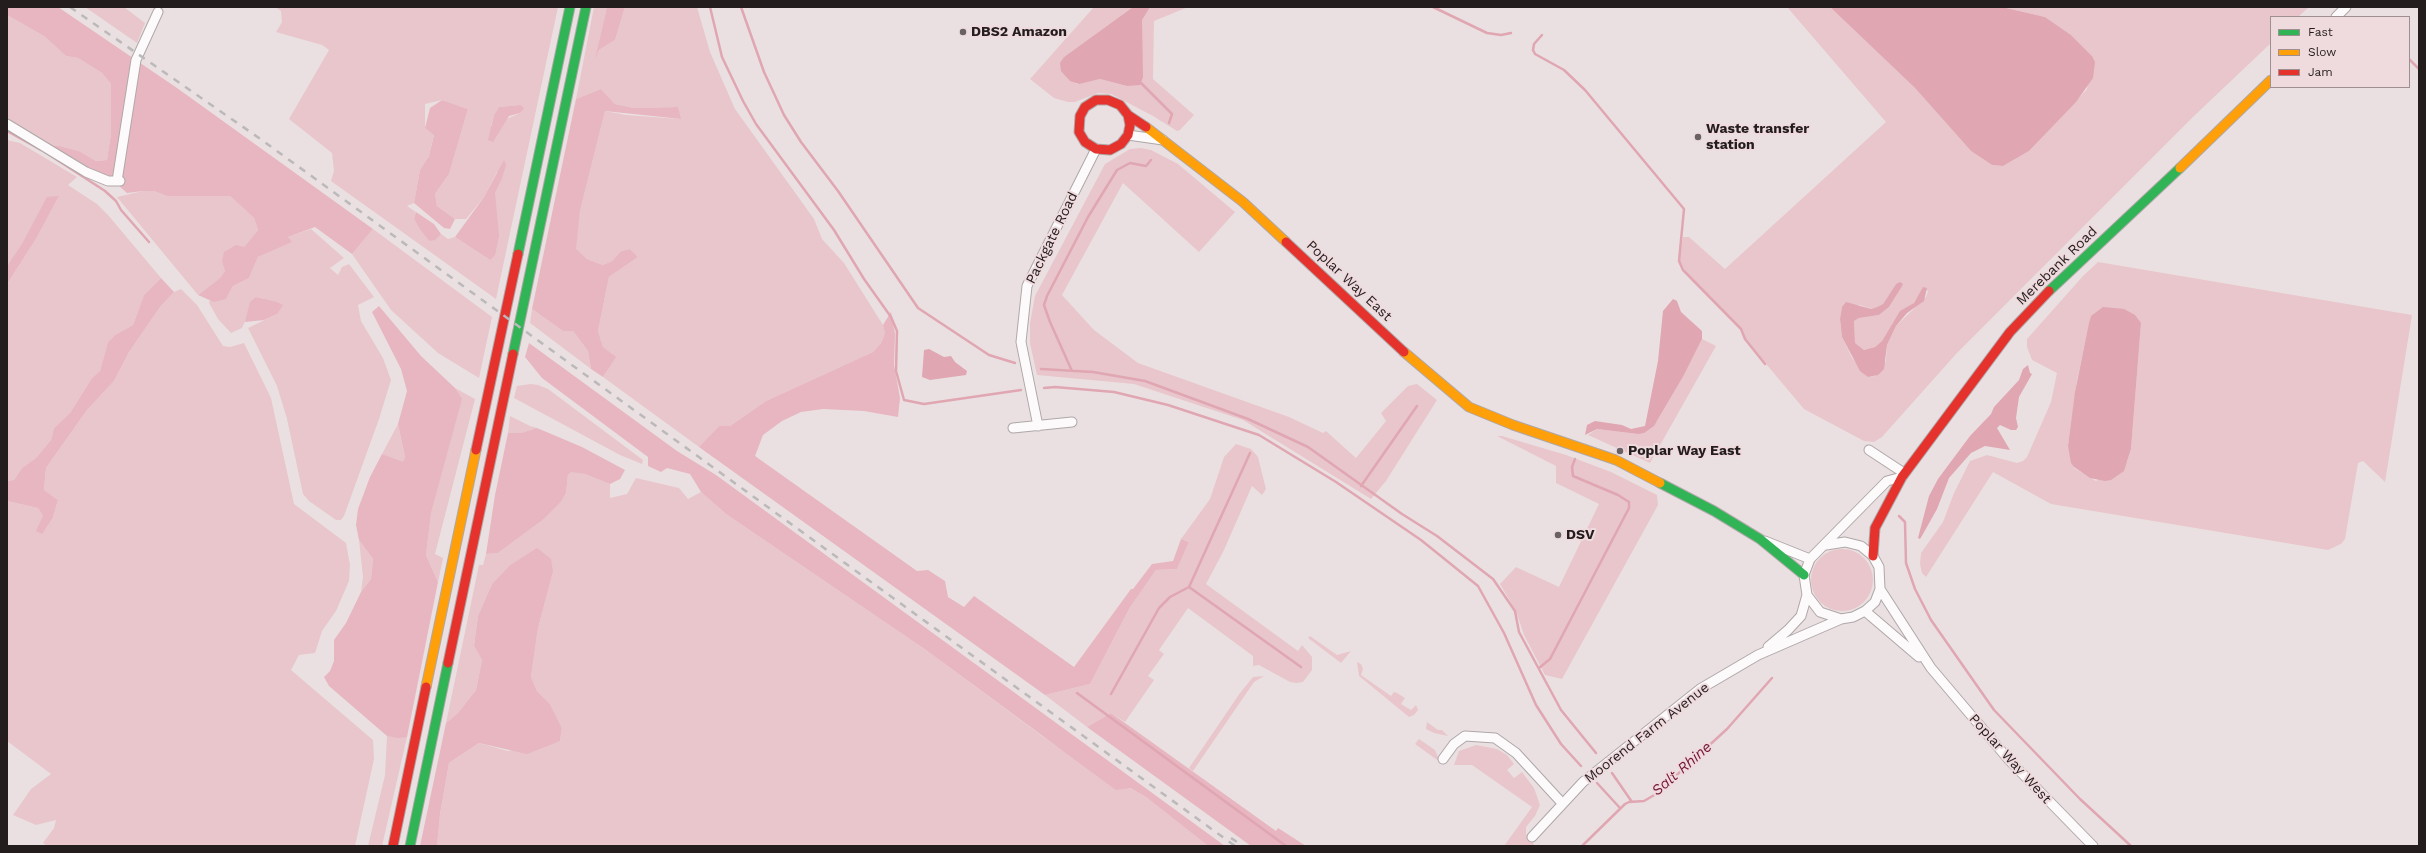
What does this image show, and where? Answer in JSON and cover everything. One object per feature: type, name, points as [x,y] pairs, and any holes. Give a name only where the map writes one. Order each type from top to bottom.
[{"type":"main road","points":[[394,846],[570,7]]},
{"type":"main road","points":[[410,846],[586,7]]},
{"type":"main road","name":"Merebank Road","points":[[1873,556],[1875,528],[1903,475],[2010,332],[2067,272],[2122,225],[2270,81]]},
{"type":"main road","name":"Poplar Way East","points":[[1096,149],[1085,142],[1080,132],[1080,116],[1085,107],[1096,100],[1108,100],[1120,105],[1128,115],[1165,140],[1243,202],[1429,375],[1469,407],[1513,425],[1616,460],[1714,511],[1760,539],[1804,575]]},
{"type":"main road","points":[[1096,149],[1110,150],[1121,144],[1128,135],[1130,125],[1128,115]]},
{"type":"street","points":[[2337,16],[2346,7]]},
{"type":"street","points":[[7,124],[86,172],[108,181],[118,181],[136,60],[158,12]]},
{"type":"street","points":[[1128,135],[1165,140]]},
{"type":"street","name":"Packgate Road","points":[[1038,426],[1021,342],[1026,286],[1096,149]]},
{"type":"street","points":[[1013,428],[1072,422]]},
{"type":"street","points":[[1870,450],[1903,475]]},
{"type":"street","points":[[1826,545],[1844,542],[1860,546],[1873,556],[1879,567],[1880,589],[1875,602],[1866,611],[1854,617],[1841,619],[1820,612],[1807,595],[1804,575],[1810,558],[1826,545],[1887,481],[1903,475]]},
{"type":"street","name":"Poplar Way East","points":[[1760,539],[1810,558]]},
{"type":"street","name":"Poplar Way West","points":[[1880,589],[1931,668],[2008,760],[2093,846]]},
{"type":"street","name":"Moorend Farm Avenue","points":[[1758,655],[1797,621],[1801,616],[1807,595]]},
{"type":"street","name":"Poplar Way West","points":[[1866,611],[1931,668]]},
{"type":"street","name":"Moorend Farm Avenue","points":[[1532,837],[1562,803],[1603,764],[1700,689],[1758,655],[1841,619]]},
{"type":"street","points":[[1443,759],[1454,744],[1465,736],[1495,738],[1516,753],[1562,803]]},
{"type":"shaded area","points":[[7,7],[58,7],[177,88],[373,229],[352,254],[315,227],[288,237],[292,242],[258,257],[249,278],[233,286],[226,299],[214,302],[198,295],[220,278],[225,271],[222,262],[224,252],[236,245],[244,247],[258,230],[254,218],[230,196],[167,196],[154,191],[127,193],[117,184],[52,146],[60,146],[79,151],[96,161],[107,160],[111,133],[111,84],[102,73],[78,58],[66,56],[44,36],[7,15]]},
{"type":"shaded area","points":[[85,7],[124,7],[145,23],[137,43]]},
{"type":"shaded area","points":[[275,7],[558,7],[496,299],[331,181],[334,171],[332,153],[289,119],[329,50],[322,45],[276,32],[282,22],[281,11]],"holes":[[[442,100],[468,109],[449,174],[435,194],[437,206],[455,219],[466,219],[484,197],[497,172],[501,181],[495,193],[490,260],[455,237],[448,239],[441,234],[429,241],[414,219],[416,212],[407,206],[414,203],[420,170],[429,156],[434,134],[425,128],[425,104]],[[520,105],[520,113],[491,126],[494,115],[499,107]]]},
{"type":"shaded area","points":[[594,7],[607,7],[596,56],[599,50],[615,40],[625,7],[697,7],[710,52],[735,109],[814,219],[822,239],[844,263],[883,325],[885,333],[881,343],[873,352],[766,401],[730,426],[719,426],[699,447],[603,377],[615,357],[603,347],[598,331],[609,277],[638,257],[630,249],[621,251],[612,261],[603,265],[587,259],[575,249],[580,211],[605,111],[626,115],[680,119],[678,107],[634,108],[615,104],[601,89],[576,99]]},
{"type":"shaded area","points":[[607,7],[625,7],[615,40],[599,50],[595,59]]},
{"type":"shaded area","points":[[1094,7],[1133,7],[1064,57],[1076,84],[1100,79],[1127,86],[1143,16],[1150,7],[1188,7],[1154,21],[1153,79],[1194,115],[1180,130],[1177,131],[1153,116],[1111,94],[1098,93],[1075,102],[1068,102],[1054,98],[1030,79]]},
{"type":"shaded area","points":[[1133,7],[1150,7],[1142,20],[1143,77],[1140,85],[1127,86],[1100,79],[1079,84],[1070,81],[1061,71],[1060,63],[1064,57]]},
{"type":"shaded area","points":[[1787,7],[1830,7],[1915,88],[1971,151],[1992,165],[2003,166],[2029,151],[2087,89],[2092,56],[2071,35],[2045,17],[2002,7],[2309,7],[2299,16],[2270,16],[2270,44],[2193,117],[1956,354],[1882,437],[1874,442],[1864,441],[1804,409],[1745,339],[1740,329],[1691,280],[1679,261],[1683,237],[1689,237],[1725,269],[1886,122]],"holes":[[[1896,284],[1901,288],[1889,307],[1879,315],[1859,318],[1854,321],[1855,343],[1864,350],[1875,347],[1882,341],[1898,315],[1914,303],[1923,288],[1928,291],[1926,297],[1896,326],[1887,345],[1886,361],[1875,376],[1868,377],[1852,358],[1842,337],[1840,320],[1842,307],[1860,305],[1871,309],[1877,307],[1883,304]]]},
{"type":"shaded area","points":[[1830,7],[2002,7],[2045,17],[2071,35],[2092,56],[2095,62],[2093,78],[2076,102],[2029,151],[2003,166],[1992,165],[1971,151],[1915,88]]},
{"type":"shaded area","points":[[7,15],[44,36],[66,56],[78,58],[102,73],[111,84],[111,133],[107,160],[96,161],[79,151],[60,146],[52,146],[7,118]]},
{"type":"shaded area","points":[[601,89],[615,104],[634,108],[678,107],[681,119],[605,111],[580,211],[576,249],[587,259],[603,265],[612,261],[621,251],[630,249],[638,257],[609,277],[598,331],[603,347],[616,357],[603,377],[591,369],[588,351],[573,331],[563,331],[532,309],[576,99]]},
{"type":"shaded area","points":[[442,100],[468,109],[449,174],[435,194],[437,206],[455,219],[450,229],[444,228],[414,203],[420,170],[429,156],[434,135],[425,128],[430,108]]},
{"type":"shaded area","points":[[520,105],[524,108],[520,113],[509,116],[493,142],[488,140],[494,115],[499,107]]},
{"type":"shaded area","points":[[7,140],[20,143],[77,177],[68,185],[97,204],[108,215],[161,278],[144,295],[133,325],[115,335],[108,342],[100,371],[92,378],[70,413],[54,428],[51,440],[36,458],[22,468],[14,480],[7,481],[7,284],[36,239],[59,196],[7,266]]},
{"type":"shaded area","points":[[1141,148],[1151,150],[1178,164],[1235,212],[1199,252],[1123,183],[1062,295],[1094,330],[1138,363],[1289,417],[1323,433],[1326,431],[1356,458],[1386,421],[1381,413],[1408,386],[1417,384],[1437,400],[1386,481],[1371,499],[1243,420],[1134,384],[1037,375],[1030,343],[1030,323],[1035,296],[1105,164],[1130,149]]},
{"type":"shaded area","points":[[504,160],[506,165],[495,193],[499,236],[495,255],[490,260],[455,237],[484,197]]},
{"type":"shaded area","points":[[143,191],[154,191],[167,196],[230,196],[254,218],[258,230],[244,247],[222,262],[225,271],[220,278],[198,295],[117,197]]},
{"type":"shaded area","points":[[59,196],[36,239],[7,284],[7,266],[22,244],[47,197]]},
{"type":"shaded area","points":[[416,212],[434,224],[441,234],[435,240],[429,241],[420,229],[414,219]]},
{"type":"shaded area","points":[[311,229],[344,258],[330,268],[338,275],[342,267],[349,264],[374,297],[358,305],[361,321],[383,358],[391,380],[379,419],[344,516],[341,520],[336,520],[309,501],[303,494],[287,419],[277,386],[248,328],[277,314],[264,299],[256,297],[242,328],[231,333],[218,319],[209,303],[210,300],[226,299],[233,286],[249,278],[258,257],[291,242],[288,237]]},
{"type":"shaded area","points":[[373,229],[492,317],[479,378],[438,353],[391,310],[352,254]]},
{"type":"shaded area","points":[[2098,262],[2412,315],[2385,482],[2363,461],[2358,463],[2345,539],[2341,544],[2328,550],[2051,504],[1993,472],[1926,577],[1922,573],[1920,564],[1921,553],[1943,522],[1954,493],[1970,461],[1987,455],[2017,463],[2023,461],[2027,457],[2051,402],[2057,373],[2032,360],[2027,347],[2027,339],[2083,276]],"holes":[[[2091,316],[2141,323],[2131,449],[2127,462],[2096,481],[2074,468],[2068,446],[2077,380]]]},
{"type":"shaded area","points":[[161,278],[174,292],[160,307],[129,352],[114,381],[87,410],[46,468],[44,490],[58,500],[53,517],[42,534],[36,531],[43,516],[38,508],[7,501],[7,481],[14,480],[22,468],[36,458],[51,440],[54,428],[70,413],[92,378],[100,371],[108,342],[115,335],[133,325],[144,295]]},
{"type":"shaded area","points":[[1900,282],[1903,284],[1889,307],[1879,315],[1859,318],[1854,321],[1855,343],[1864,350],[1875,347],[1882,341],[1900,311],[1914,303],[1923,287],[1927,288],[1924,301],[1907,313],[1896,326],[1887,345],[1884,369],[1878,375],[1868,377],[1860,371],[1842,337],[1840,319],[1842,307],[1846,302],[1871,309],[1877,307],[1883,304],[1896,284]]},
{"type":"shaded area","points":[[181,289],[197,305],[223,346],[230,347],[244,343],[271,398],[294,504],[346,543],[350,565],[349,581],[336,611],[322,631],[315,653],[299,655],[291,670],[373,740],[374,759],[355,846],[47,846],[43,843],[54,828],[56,820],[36,825],[13,815],[31,789],[51,774],[7,741],[7,501],[38,508],[43,516],[53,517],[58,500],[44,490],[46,468],[87,410],[114,381],[129,352],[160,307],[174,292]]},
{"type":"shaded area","points":[[256,297],[283,305],[277,314],[264,320],[245,322],[250,302]]},
{"type":"shaded area","points":[[1673,299],[1677,301],[1681,312],[1702,331],[1702,339],[1684,375],[1654,426],[1644,433],[1638,434],[1597,429],[1585,435],[1587,425],[1595,421],[1622,425],[1631,429],[1645,426],[1658,361],[1663,311]]},
{"type":"shaded area","points":[[379,306],[421,356],[455,388],[462,399],[431,513],[426,555],[438,582],[407,737],[398,738],[387,736],[329,686],[324,677],[330,671],[334,661],[334,640],[346,623],[361,592],[371,579],[373,559],[359,540],[356,525],[358,509],[370,477],[382,454],[403,462],[405,457],[398,424],[407,391],[401,369],[372,312]]},
{"type":"shaded area","points":[[2103,307],[2124,309],[2135,315],[2141,323],[2131,449],[2124,471],[2111,480],[2105,481],[2090,478],[2074,467],[2071,463],[2068,446],[2075,392],[2089,323],[2091,316]]},
{"type":"shaded area","points":[[532,309],[563,331],[573,331],[588,351],[591,369],[530,323]]},
{"type":"shaded area","points":[[891,312],[895,334],[894,365],[900,398],[898,417],[864,411],[823,409],[801,412],[782,421],[763,435],[755,456],[917,571],[928,570],[945,581],[948,597],[964,607],[974,596],[1074,667],[1131,589],[1133,589],[1152,564],[1173,561],[1181,539],[1189,542],[1177,569],[1156,570],[1129,609],[1090,684],[1045,695],[699,447],[719,426],[730,426],[766,401],[873,352],[881,343],[885,333],[883,325]]},
{"type":"shaded area","points":[[1702,339],[1716,346],[1650,463],[1588,435],[1597,429],[1638,434],[1657,421],[1684,375]]},
{"type":"shaded area","points":[[529,343],[677,451],[716,475],[1225,846],[1208,846],[1146,797],[1130,788],[1116,790],[926,650],[726,514],[701,492],[690,474],[667,468],[661,472],[648,466],[648,457],[542,378],[525,357]]},
{"type":"shaded area","points":[[929,349],[944,357],[951,356],[955,362],[967,371],[966,375],[930,380],[922,377],[924,350]]},
{"type":"shaded area","points":[[2028,365],[2030,373],[2032,374],[2019,397],[2016,418],[2018,427],[2016,430],[2011,430],[2000,425],[1997,428],[2010,450],[1985,446],[1971,453],[1949,478],[1937,509],[1920,539],[1918,538],[1929,496],[1938,479],[1970,436],[1991,414],[1994,407],[2019,380],[2023,369]]},
{"type":"shaded area","points":[[531,384],[548,389],[643,460],[642,464],[620,455],[514,398],[517,386]]},
{"type":"shaded area","points":[[455,388],[475,399],[435,554],[443,558],[438,582],[426,555],[431,512],[461,400]]},
{"type":"shaded area","points":[[510,416],[537,428],[521,433],[508,433]]},
{"type":"shaded area","points":[[398,424],[405,457],[403,463],[382,454]]},
{"type":"shaded area","points":[[537,428],[582,447],[625,470],[620,479],[610,484],[585,474],[571,472],[568,475],[566,493],[561,502],[544,519],[498,553],[486,554],[495,495],[508,433],[521,433]]},
{"type":"shaded area","points":[[1497,436],[1502,436],[1566,455],[1611,472],[1657,495],[1658,505],[1562,679],[1545,675],[1524,635],[1516,611],[1500,584],[1516,567],[1559,587],[1599,504],[1556,483],[1556,466]]},
{"type":"shaded area","points":[[1236,444],[1251,449],[1258,457],[1266,489],[1262,495],[1252,486],[1224,550],[1206,584],[1298,651],[1302,645],[1312,657],[1312,670],[1303,682],[1296,683],[1290,682],[1259,665],[1253,666],[1253,656],[1188,608],[1159,650],[1164,654],[1148,676],[1154,680],[1125,722],[1111,713],[1087,727],[1045,695],[1090,684],[1129,609],[1156,570],[1177,569],[1189,542],[1181,539],[1210,499],[1224,457]]},
{"type":"shaded area","points":[[571,471],[585,474],[610,484],[610,498],[627,494],[636,478],[679,488],[688,499],[701,492],[726,514],[926,650],[1042,736],[1074,758],[1146,797],[1208,846],[437,846],[440,814],[449,763],[479,743],[508,751],[560,741],[562,728],[550,704],[537,691],[531,677],[538,628],[553,572],[509,566],[492,584],[478,616],[474,646],[482,660],[476,690],[458,713],[446,723],[479,565],[483,565],[486,554],[498,553],[544,519],[561,502],[566,493],[568,475]]},
{"type":"shaded area","points":[[359,540],[373,559],[371,579],[361,592],[363,577]]},
{"type":"shaded area","points":[[537,548],[551,559],[553,572],[538,628],[531,677],[537,691],[550,704],[562,728],[560,741],[527,754],[479,743],[449,763],[440,814],[437,846],[420,846],[446,723],[458,713],[476,690],[482,660],[474,646],[478,616],[492,584],[509,566]]},
{"type":"shaded area","points":[[1836,549],[1848,549],[1864,558],[1871,568],[1873,580],[1871,592],[1864,602],[1848,611],[1836,611],[1825,606],[1816,597],[1811,586],[1811,574],[1816,563],[1825,554]]},
{"type":"shaded area","points":[[1310,636],[1337,655],[1351,651],[1341,663],[1308,638]]},
{"type":"shaded area","points":[[1357,662],[1361,664],[1363,669],[1361,675],[1391,696],[1394,692],[1405,698],[1401,704],[1411,710],[1416,705],[1418,710],[1414,715],[1409,717],[1359,676]]},
{"type":"shaded area","points":[[1264,676],[1254,682],[1193,771],[1189,768],[1240,693],[1253,677]]},
{"type":"shaded area","points":[[1111,713],[1276,831],[1278,828],[1306,846],[1251,846],[1087,727]]},
{"type":"shaded area","points":[[1427,722],[1438,730],[1442,730],[1448,736],[1434,733],[1426,729]]},
{"type":"shaded area","points":[[387,736],[407,737],[382,846],[368,846],[385,775]]},
{"type":"shaded area","points":[[1419,739],[1435,750],[1440,762],[1415,744]]},
{"type":"shaded area","points":[[1476,745],[1497,749],[1507,755],[1514,764],[1507,770],[1514,778],[1522,772],[1534,788],[1540,805],[1535,816],[1526,827],[1526,834],[1533,842],[1534,846],[1504,846],[1532,807],[1472,765],[1454,765],[1459,751]]},
{"type":"waterway","points":[[710,7],[722,57],[756,124],[834,230],[864,279],[891,317],[897,331],[896,371],[904,400],[924,404],[1021,390]]},
{"type":"waterway","points":[[741,7],[764,72],[784,115],[801,142],[838,191],[918,308],[989,355],[1015,363]]},
{"type":"waterway","points":[[1433,7],[1487,33],[1501,35],[1511,33]]},
{"type":"waterway","points":[[1542,35],[1534,44],[1533,50],[1535,54],[1564,70],[1585,90],[1684,209],[1679,261],[1683,270],[1741,329],[1745,339],[1765,364]]},
{"type":"waterway","points":[[2410,60],[2419,69]]},
{"type":"waterway","points":[[1141,83],[1172,114],[1169,123]]},
{"type":"waterway","points":[[7,131],[41,150]]},
{"type":"waterway","points":[[45,152],[105,191],[116,201],[121,210],[149,242]]},
{"type":"waterway","points":[[1072,371],[1044,305],[1047,296],[1088,217],[1117,170],[1130,163],[1146,166],[1151,160]]},
{"type":"waterway","points":[[1041,369],[1093,372],[1145,381],[1248,419],[1308,447],[1402,514],[1437,536],[1493,579],[1515,611],[1519,632],[1561,710],[1596,753]]},
{"type":"waterway","points":[[1044,388],[1055,387],[1114,392],[1168,405],[1259,435],[1336,482],[1421,540],[1478,586],[1504,633],[1536,705],[1561,744],[1581,766]]},
{"type":"waterway","points":[[1361,486],[1417,406]]},
{"type":"waterway","points":[[1111,694],[1159,608],[1170,597],[1189,587],[1250,453]]},
{"type":"waterway","points":[[1539,668],[1550,659],[1629,508],[1629,502],[1618,495],[1573,476],[1572,467],[1575,459]]},
{"type":"waterway","points":[[1899,516],[1905,522],[1906,563],[1915,589],[1931,620],[1994,710],[2080,799],[2131,846]]},
{"type":"waterway","points":[[1189,587],[1301,667]]},
{"type":"waterway","name":"Salt Rhine","points":[[1582,846],[1625,804],[1629,802],[1644,801],[1656,794],[1727,729],[1772,678]]},
{"type":"waterway","points":[[1077,693],[1286,846]]},
{"type":"waterway","points":[[1612,773],[1632,802]]},
{"type":"waterway","points":[[1597,783],[1620,808]]},
{"type":"railway","points":[[70,7],[259,138],[1235,846]]},
{"type":"railway","points":[[1231,838],[1243,846]]},
{"type":"traffic: fast","points":[[518,254],[570,7]]},
{"type":"traffic: fast","points":[[513,354],[586,7]]},
{"type":"traffic: fast","points":[[2049,291],[2180,168]]},
{"type":"traffic: fast","points":[[1660,483],[1714,511],[1760,539],[1804,575]]},
{"type":"traffic: fast","points":[[410,846],[448,663]]},
{"type":"traffic: slow","points":[[2180,168],[2270,81]]},
{"type":"traffic: slow","points":[[1146,127],[1243,202],[1286,242]]},
{"type":"traffic: slow","points":[[1404,352],[1469,407],[1513,425],[1616,460],[1660,483]]},
{"type":"traffic: slow","points":[[426,687],[476,450]]},
{"type":"traffic: jam","points":[[1128,115],[1130,125],[1128,135],[1121,144],[1110,150],[1096,149],[1085,142],[1079,132],[1080,116],[1085,107],[1096,100],[1108,100],[1120,105],[1128,115],[1146,127]]},
{"type":"traffic: jam","points":[[1286,242],[1404,352]]},
{"type":"traffic: jam","points":[[476,450],[518,254]]},
{"type":"traffic: jam","points":[[1873,556],[1875,528],[1902,477],[2010,332],[2049,291]]},
{"type":"traffic: jam","points":[[448,663],[513,354]]},
{"type":"traffic: jam","points":[[393,846],[426,687]]},
{"type":"place","name":"DBS2 Amazon","points":[[963,32]]},
{"type":"place","name":"Waste transfer station","points":[[1698,137]]},
{"type":"place","name":"Poplar Way East","points":[[1620,451]]},
{"type":"place","name":"DSV","points":[[1558,535]]}]
